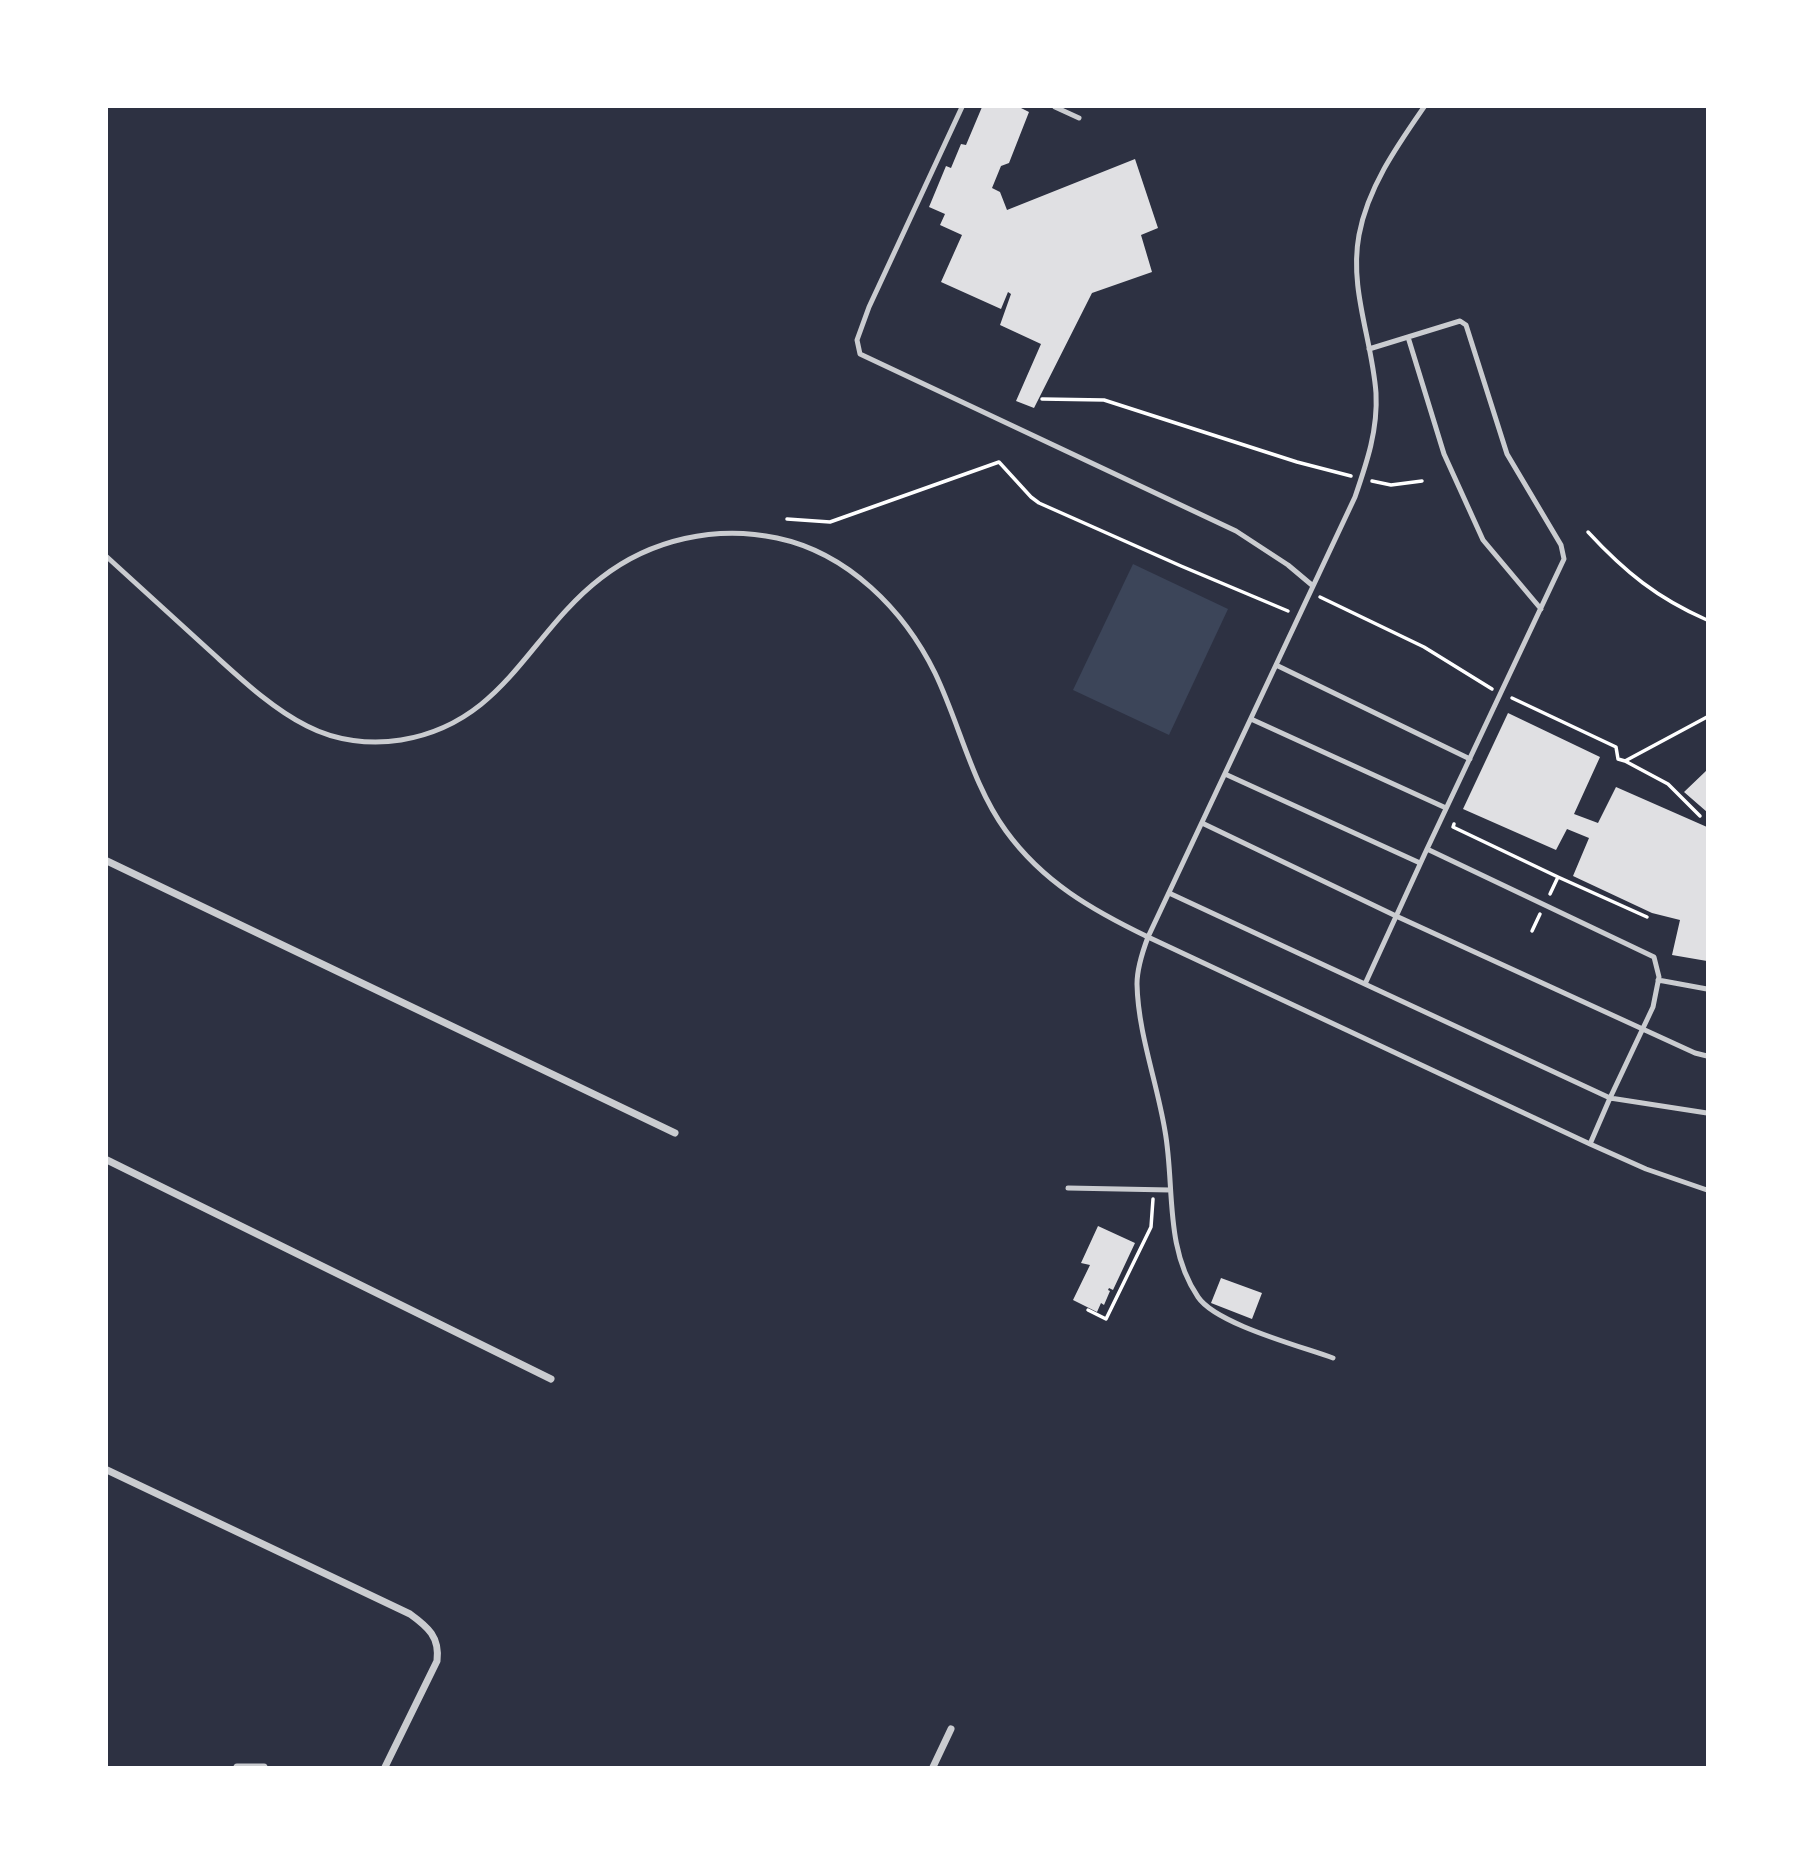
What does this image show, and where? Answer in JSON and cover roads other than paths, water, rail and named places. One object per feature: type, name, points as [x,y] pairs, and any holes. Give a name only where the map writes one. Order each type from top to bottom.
[{"type":"street","points":[[107,861],[675,1133]]},
{"type":"street","points":[[107,1160],[551,1380]]},
{"type":"street","points":[[107,1470],[410,1614],[427,1626],[438,1648],[437,1661],[385,1767]]},
{"type":"street","points":[[933,1767],[951,1729]]},
{"type":"street","points":[[237,1767],[264,1767]]},
{"type":"lane","points":[[962,107],[869,307],[857,340],[860,354],[1236,531],[1288,565],[1313,586]]},
{"type":"lane","points":[[1055,107],[1079,118]]},
{"type":"lane","points":[[1333,1358],[1226,1319],[1199,1298],[1181,1257],[1172,1227],[1166,1133],[1139,1009],[1137,981],[1140,960],[1148,937],[1362,479],[1376,422],[1376,391],[1359,300],[1356,265],[1359,235],[1367,205],[1381,175],[1424,107]]},
{"type":"lane","points":[[1365,984],[1564,558],[1507,454],[1466,325],[1460,321],[1369,349]]},
{"type":"lane","points":[[1408,337],[1444,453],[1483,540],[1541,608]]},
{"type":"lane","points":[[107,556],[270,702],[306,726],[330,736],[386,742],[415,737],[469,715],[518,669],[569,608],[599,579],[628,559],[654,547],[713,534],[750,534],[780,539],[815,551],[847,568],[870,586],[897,613],[917,640],[936,674],[985,797],[1004,829],[1057,885],[1093,910],[1148,937],[1590,1144],[1646,1169],[1707,1190]]},
{"type":"lane","points":[[1276,665],[1470,759]]},
{"type":"lane","points":[[1251,719],[1446,808]]},
{"type":"lane","points":[[1225,774],[1420,863]]},
{"type":"lane","points":[[1202,823],[1396,916],[1707,1056]]},
{"type":"lane","points":[[1427,849],[1654,957],[1658,980],[1653,1007],[1590,1144]]},
{"type":"lane","points":[[1169,893],[1610,1098],[1707,1113]]},
{"type":"lane","points":[[1658,980],[1707,989]]},
{"type":"lane","points":[[1068,1188],[1170,1190]]}]
